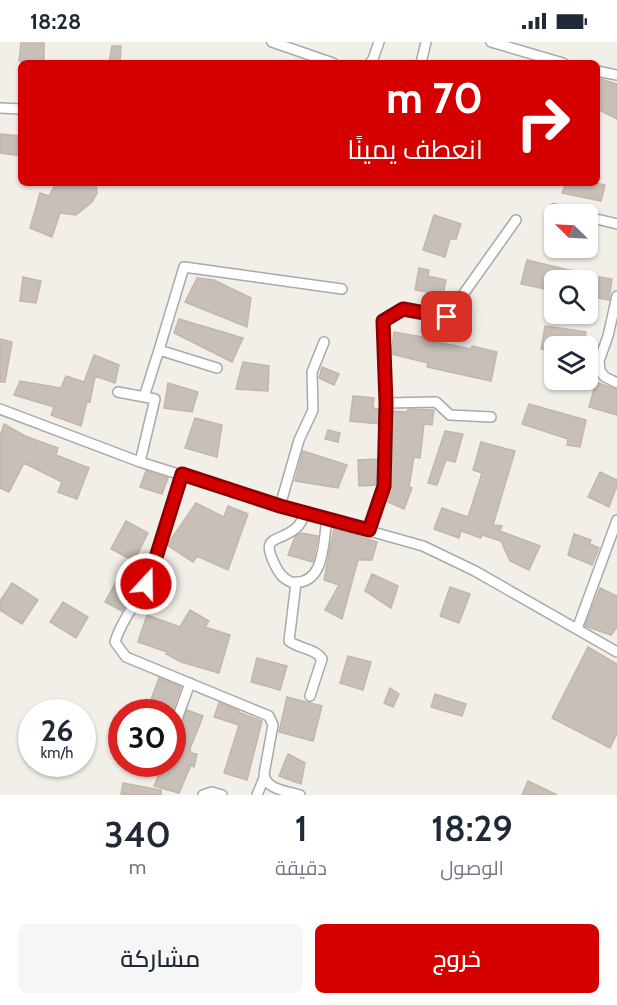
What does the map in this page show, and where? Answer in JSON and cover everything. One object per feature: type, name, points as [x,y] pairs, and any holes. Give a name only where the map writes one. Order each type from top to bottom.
[{"type":"street","points":[[372,60],[379,42]]},
{"type":"street","points":[[422,60],[426,42]]},
{"type":"street","points":[[491,42],[553,60]]},
{"type":"street","points":[[279,43],[325,60]]},
{"type":"street","points":[[600,72],[617,75]]},
{"type":"street","points":[[0,108],[18,108]]},
{"type":"street","points":[[598,219],[617,224]]},
{"type":"street","points":[[369,530],[384,486],[386,403],[383,321],[403,309],[447,317],[516,220]]},
{"type":"street","points":[[144,397],[184,267],[342,289]]},
{"type":"street","points":[[617,296],[608,336],[599,362],[600,371],[605,377],[617,383]]},
{"type":"street","points":[[280,506],[299,440],[313,410],[312,372],[324,342]]},
{"type":"street","points":[[159,350],[217,368]]},
{"type":"street","points":[[118,392],[155,399],[140,462]]},
{"type":"street","points":[[386,403],[436,402],[450,415],[490,417]]},
{"type":"street","points":[[0,409],[140,462],[280,506],[423,546],[447,556],[617,652]]},
{"type":"street","points":[[182,474],[153,567],[138,600],[124,618],[115,642],[126,657],[269,716],[273,725],[264,778],[257,795]]},
{"type":"street","points":[[305,513],[295,529],[273,539],[268,547],[279,574],[286,580],[296,583],[307,581],[317,571],[321,560],[327,519]]},
{"type":"street","points":[[577,629],[617,520]]},
{"type":"street","points":[[296,583],[288,638],[293,644],[318,653],[322,659],[310,696]]},
{"type":"street","points":[[184,699],[190,682]]},
{"type":"street","points":[[264,778],[269,785],[300,795]]},
{"type":"street","points":[[203,795],[212,792],[222,795]]},
{"type":"building","points":[[21,43],[44,43],[44,60],[19,60]]},
{"type":"building","points":[[112,46],[121,46],[120,60],[109,60]]},
{"type":"building","points":[[600,79],[617,84],[617,119],[600,110]]},
{"type":"building","points":[[0,134],[18,136],[18,156],[0,153]]},
{"type":"building","points":[[605,185],[601,201],[562,193],[565,186]]},
{"type":"building","points":[[54,186],[96,186],[97,193],[92,202],[76,215],[60,213],[52,237],[30,228],[40,193],[49,196]]},
{"type":"building","points":[[434,215],[461,224],[456,239],[450,239],[445,257],[423,250]]},
{"type":"building","points":[[527,260],[570,270],[544,270],[544,289],[521,284]]},
{"type":"building","points":[[419,268],[429,270],[428,276],[446,280],[443,295],[415,290]]},
{"type":"building","points":[[23,277],[41,281],[36,303],[20,301]]},
{"type":"building","points":[[598,277],[612,279],[609,300],[598,298]]},
{"type":"building","points":[[197,278],[214,280],[251,298],[247,327],[185,302]]},
{"type":"building","points":[[179,319],[243,338],[232,362],[174,333]]},
{"type":"building","points":[[429,321],[446,324],[442,343],[471,349],[472,346],[497,352],[491,381],[427,367],[428,363],[391,354],[394,332],[423,337]]},
{"type":"building","points":[[545,326],[586,332],[585,336],[544,336],[544,349],[541,349]]},
{"type":"building","points":[[0,339],[12,342],[5,382],[0,382]]},
{"type":"building","points":[[94,355],[119,365],[115,383],[95,376],[90,402],[87,401],[81,426],[51,415],[54,407],[14,395],[20,381],[61,388],[66,376],[84,382]]},
{"type":"building","points":[[243,362],[269,366],[268,391],[236,389]]},
{"type":"building","points":[[322,367],[339,374],[334,385],[319,378]]},
{"type":"building","points":[[168,383],[198,392],[192,412],[164,408]]},
{"type":"building","points":[[598,383],[617,390],[617,415],[589,407],[594,390],[598,390]]},
{"type":"building","points":[[353,396],[374,398],[373,408],[379,409],[379,424],[350,421]]},
{"type":"building","points":[[529,404],[586,420],[580,447],[567,445],[568,439],[522,424]]},
{"type":"building","points":[[408,409],[434,410],[432,425],[424,424],[420,458],[414,457],[409,487],[412,488],[404,509],[386,501],[391,486],[393,411],[407,412]]},
{"type":"building","points":[[195,418],[222,425],[217,457],[185,448]]},
{"type":"building","points":[[4,424],[25,436],[58,448],[56,455],[89,468],[77,499],[58,492],[62,482],[24,463],[9,492],[0,488],[0,436]]},
{"type":"building","points":[[328,430],[340,433],[338,442],[325,439]]},
{"type":"building","points":[[445,431],[463,434],[455,462],[446,460],[437,485],[428,483]]},
{"type":"building","points":[[481,442],[515,451],[493,525],[502,526],[500,531],[540,546],[529,570],[510,561],[501,541],[482,535],[481,538],[461,531],[459,538],[434,529],[442,508],[468,517],[482,473],[473,470]]},
{"type":"building","points":[[303,451],[347,465],[338,488],[295,481]]},
{"type":"building","points":[[378,459],[377,485],[359,486],[358,460]]},
{"type":"building","points":[[146,471],[168,478],[162,494],[140,487]]},
{"type":"building","points":[[600,472],[617,480],[609,507],[588,497]]},
{"type":"building","points":[[196,503],[224,517],[228,506],[248,514],[228,570],[197,556],[193,562],[167,545]]},
{"type":"building","points":[[126,521],[148,533],[134,561],[111,549]]},
{"type":"building","points":[[334,528],[377,542],[372,560],[358,560],[342,619],[325,610],[339,585],[324,580]]},
{"type":"building","points":[[301,533],[318,536],[313,562],[288,555],[295,537]]},
{"type":"building","points":[[574,534],[591,540],[590,544],[599,548],[592,565],[568,555]]},
{"type":"building","points":[[121,573],[138,583],[122,611],[105,602]]},
{"type":"building","points":[[372,574],[398,586],[391,608],[365,591]]},
{"type":"building","points":[[12,583],[38,600],[22,624],[0,610],[0,601]]},
{"type":"building","points":[[450,587],[470,594],[459,623],[440,616]]},
{"type":"building","points":[[600,588],[617,596],[617,627],[611,635],[585,626]]},
{"type":"building","points":[[63,602],[88,617],[76,638],[50,622]]},
{"type":"building","points":[[190,610],[209,621],[205,627],[230,635],[219,673],[181,662],[166,654],[167,652],[138,642],[147,615],[180,627]]},
{"type":"building","points":[[588,647],[617,664],[617,733],[610,748],[552,718]]},
{"type":"building","points":[[348,656],[371,662],[363,690],[340,683]]},
{"type":"building","points":[[257,658],[287,666],[280,690],[251,682]]},
{"type":"building","points":[[159,678],[181,687],[177,699],[151,699]]},
{"type":"building","points":[[390,688],[399,694],[393,707],[384,703]]},
{"type":"building","points":[[435,694],[466,704],[462,716],[431,707]]},
{"type":"building","points":[[287,697],[322,706],[313,741],[279,732]]},
{"type":"building","points":[[219,703],[262,721],[247,780],[224,773],[239,725],[214,717]]},
{"type":"building","points":[[187,710],[203,716],[190,749],[191,753],[197,754],[194,767],[191,765],[186,777]]},
{"type":"building","points":[[288,754],[305,763],[301,784],[279,776]]},
{"type":"building","points":[[158,777],[186,777],[179,793],[154,786]]},
{"type":"building","points":[[528,781],[557,795],[522,795]]},
{"type":"building","points":[[123,783],[161,790],[161,795],[121,795]]},
{"type":"route","points":[[146,584],[182,474],[280,506],[369,530],[384,486],[386,403],[383,321],[403,309],[447,317]]}]
